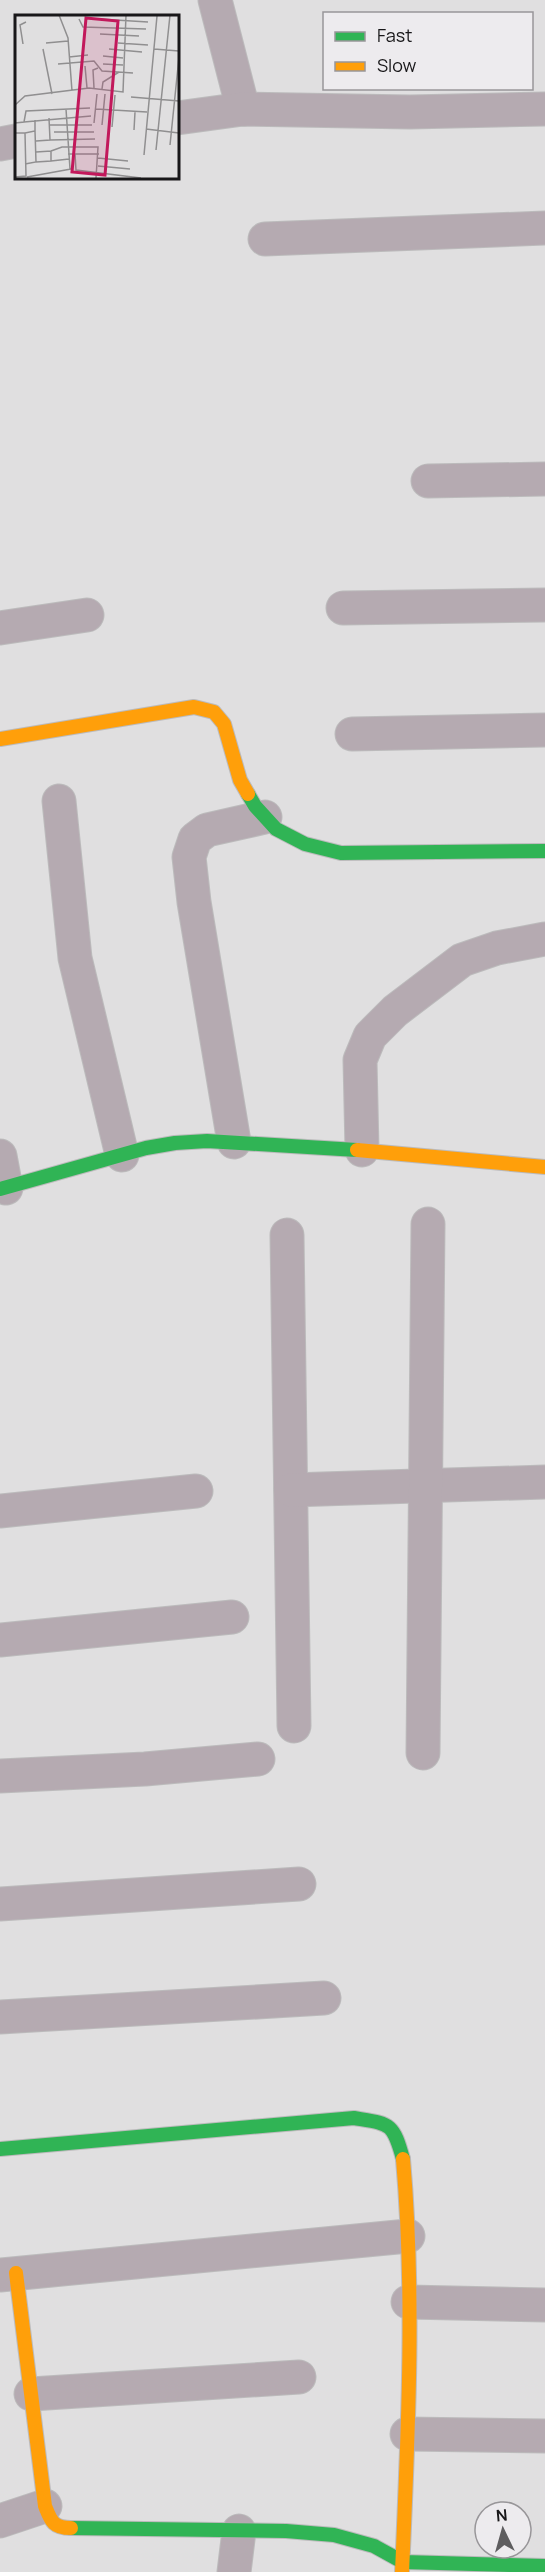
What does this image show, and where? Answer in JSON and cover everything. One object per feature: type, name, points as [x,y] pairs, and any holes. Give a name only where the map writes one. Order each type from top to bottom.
[{"type":"street","points":[[215,0],[243,109]]},
{"type":"street","points":[[178,118],[243,109],[410,112],[545,109]]},
{"type":"street","points":[[0,144],[15,141]]},
{"type":"street","points":[[265,239],[545,228]]},
{"type":"street","points":[[428,481],[545,479]]},
{"type":"street","points":[[343,608],[545,605]]},
{"type":"street","points":[[0,627],[87,615]]},
{"type":"street","points":[[0,739],[194,707],[214,712],[224,724],[240,780],[255,806],[276,829],[305,844],[341,853],[545,851]]},
{"type":"street","points":[[352,734],[545,730]]},
{"type":"street","points":[[59,801],[75,958],[122,1155]]},
{"type":"street","points":[[234,1142],[194,902],[189,857],[195,839],[207,831],[265,818]]},
{"type":"street","points":[[362,1150],[360,1060],[370,1036],[395,1011],[462,960],[497,948],[545,939]]},
{"type":"street","points":[[0,1156],[3,1189],[122,1155],[175,1143],[234,1142],[362,1150],[545,1167]]},
{"type":"street","points":[[423,1754],[428,1224]]},
{"type":"street","points":[[287,1235],[294,1726]]},
{"type":"street","points":[[291,1490],[545,1482]]},
{"type":"street","points":[[0,1511],[196,1491]]},
{"type":"street","points":[[0,1640],[232,1617]]},
{"type":"street","points":[[0,1776],[258,1760]]},
{"type":"street","points":[[0,1904],[299,1884]]},
{"type":"street","points":[[0,2018],[324,1998]]},
{"type":"street","points":[[0,2149],[354,2118],[383,2123],[397,2135],[403,2154],[408,2236],[407,2434],[403,2567]]},
{"type":"street","points":[[408,2236],[8,2274],[31,2394],[45,2506],[51,2522],[59,2528],[69,2530],[286,2531],[334,2535],[374,2546],[403,2567],[545,2566]]},
{"type":"street","points":[[408,2302],[545,2305]]},
{"type":"street","points":[[31,2394],[299,2377]]},
{"type":"street","points":[[407,2434],[545,2436]]},
{"type":"street","points":[[0,2521],[45,2506]]},
{"type":"street","points":[[234,2572],[239,2531]]},
{"type":"traffic: fast","points":[[248,794],[255,806],[276,829],[305,844],[341,853],[545,851]]},
{"type":"traffic: fast","points":[[0,1189],[146,1148],[175,1143],[207,1141],[357,1150]]},
{"type":"traffic: fast","points":[[0,2149],[354,2118],[383,2124],[393,2131],[403,2159]]},
{"type":"traffic: fast","points":[[71,2528],[286,2531],[334,2535],[374,2546],[403,2562],[545,2566]]},
{"type":"traffic: slow","points":[[0,739],[194,707],[214,712],[224,724],[240,780],[248,794]]},
{"type":"traffic: slow","points":[[357,1150],[545,1167]]},
{"type":"traffic: slow","points":[[402,2572],[410,2314],[403,2159]]},
{"type":"traffic: slow","points":[[16,2273],[45,2506],[56,2525],[71,2528]]}]
